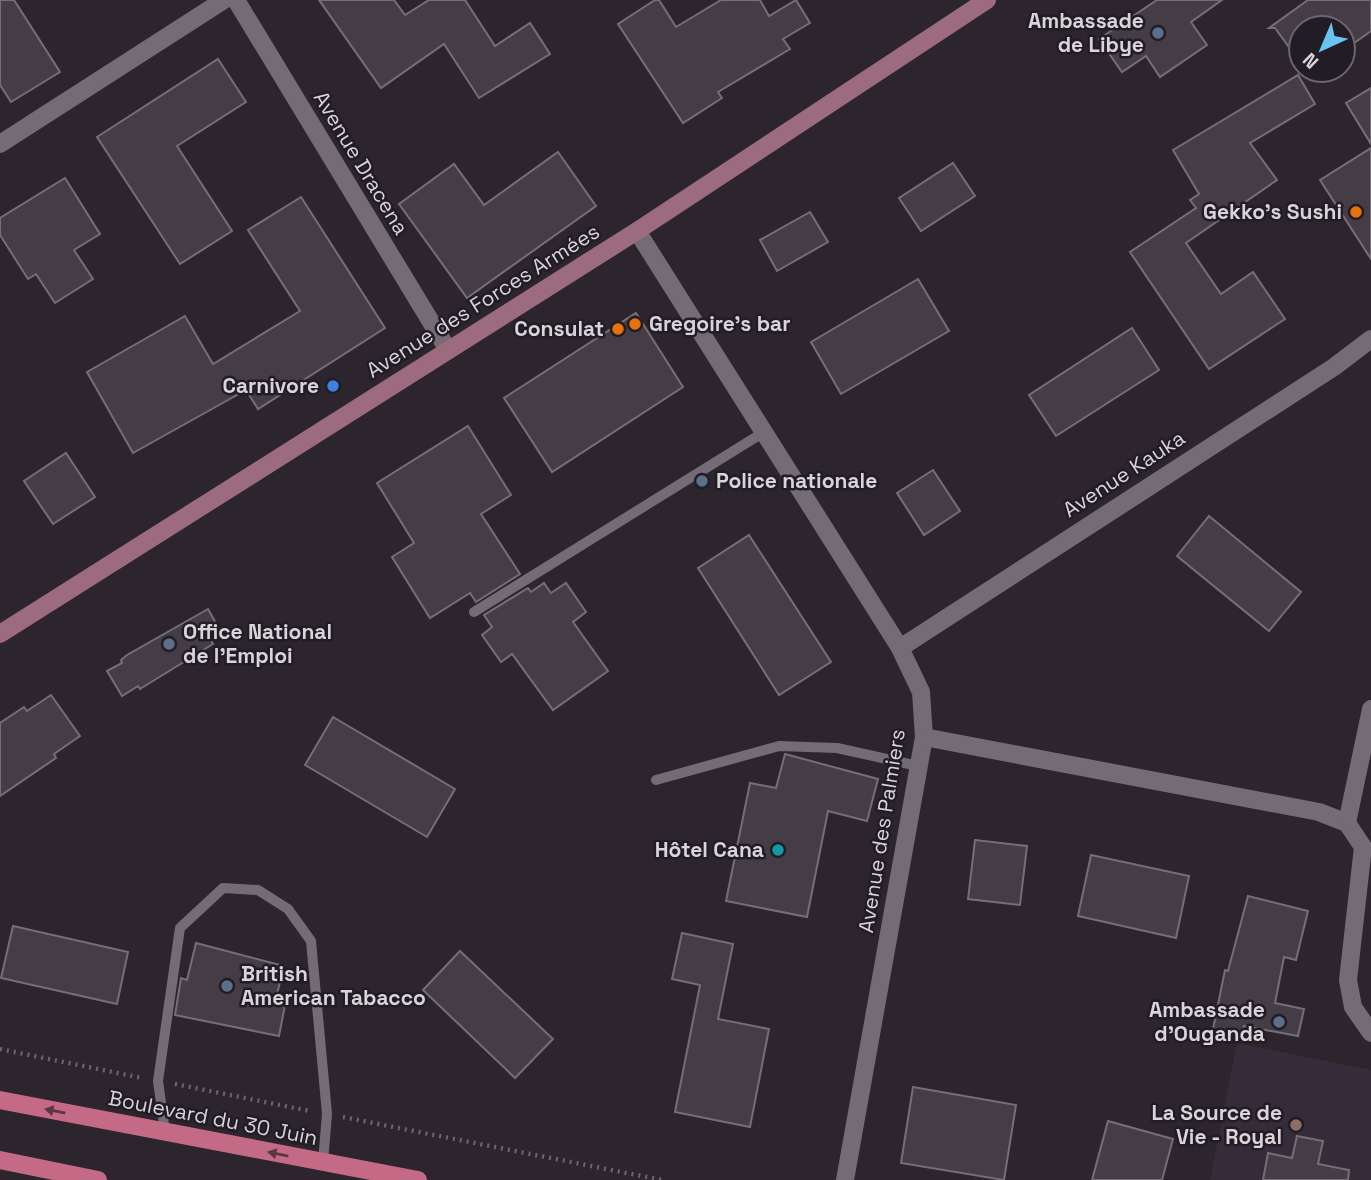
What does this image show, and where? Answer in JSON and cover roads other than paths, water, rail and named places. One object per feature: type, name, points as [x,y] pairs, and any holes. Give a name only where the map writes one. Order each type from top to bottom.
[{"type":"main road","name":"Boulevard du 30 Juin","points":[[0,1100],[418,1180]]},
{"type":"main road","points":[[0,1160],[98,1180]]},
{"type":"street","points":[[0,144],[224,0]]},
{"type":"street","name":"Avenue Dracena","points":[[236,0],[448,350]]},
{"type":"street","name":"Avenue des Forces Armées","points":[[0,634],[637,231],[987,0]]},
{"type":"street","name":"Avenue des Palmiers","points":[[637,231],[900,648],[921,692],[924,737],[845,1180]]},
{"type":"street","name":"Avenue Kauka","points":[[900,648],[1334,367],[1371,339]]},
{"type":"street","points":[[1347,823],[1371,709]]},
{"type":"street","points":[[924,737],[1319,812],[1347,823],[1363,848],[1348,980],[1353,1007],[1371,1033]]},
{"type":"lane","points":[[474,612],[764,432]]},
{"type":"lane","points":[[656,780],[779,746],[836,748],[918,766]]},
{"type":"lane","points":[[165,1132],[158,1081],[180,928],[223,888],[258,890],[288,909],[311,941],[327,1114],[323,1162]]},
{"type":"place","name":"Ambassade de Libye","points":[[1158,33]]},
{"type":"place","name":"Gekko's Sushi","points":[[1356,212]]},
{"type":"place","name":"Gregoire's bar","points":[[635,324]]},
{"type":"place","name":"Consulat","points":[[618,329]]},
{"type":"place","name":"Carnivore","points":[[333,386]]},
{"type":"place","name":"Police nationale","points":[[702,481]]},
{"type":"place","name":"Office National de l'Emploi","points":[[169,644]]},
{"type":"place","name":"Hôtel Cana","points":[[778,850]]},
{"type":"place","name":"British American Tabacco","points":[[227,986]]},
{"type":"place","name":"Ambassade d'Ouganda","points":[[1279,1022]]},
{"type":"place","name":"La Source de Vie - Royal","points":[[1296,1125]]}]
